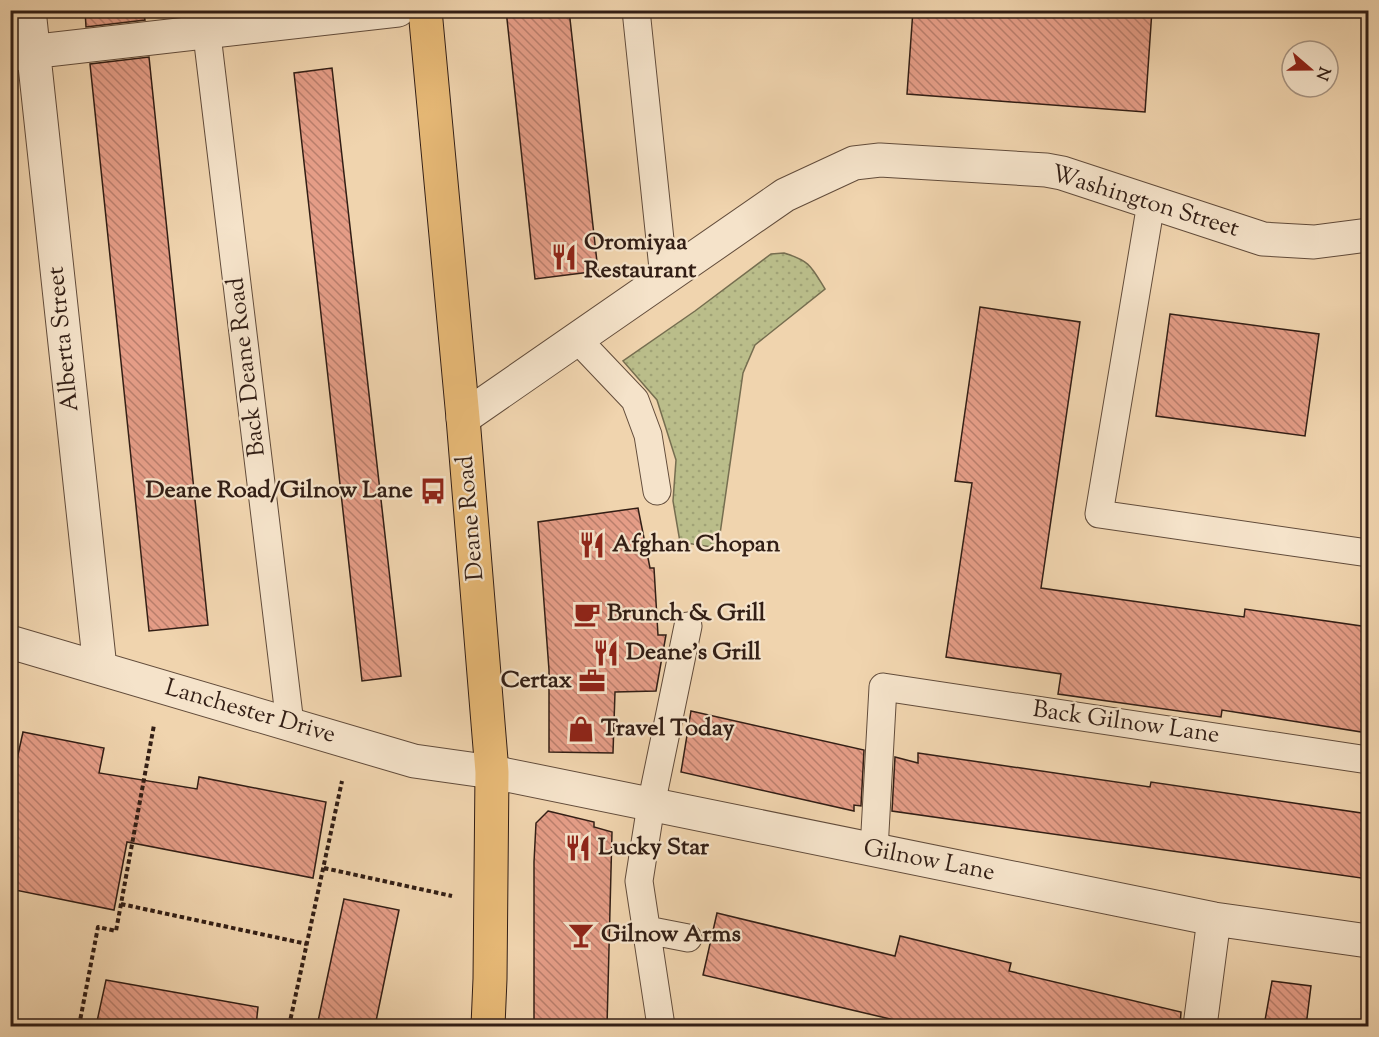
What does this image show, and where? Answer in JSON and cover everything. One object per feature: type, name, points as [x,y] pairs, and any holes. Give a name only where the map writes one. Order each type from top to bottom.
[{"type":"main road","name":"Deane Road","points":[[425,10],[463,418],[492,772],[488,1026]]},
{"type":"street","name":"Alberta Street","points":[[29,10],[22,53],[100,668]]},
{"type":"street","points":[[22,53],[205,21],[398,10]]},
{"type":"street","name":"Washington Street","points":[[463,418],[785,195],[854,163],[880,160],[1046,170],[1062,173],[1263,239],[1314,242],[1368,235]]},
{"type":"street","name":"Lanchester Drive","points":[[10,642],[414,760],[492,772]]},
{"type":"street","name":"Gilnow Lane","points":[[492,772],[1214,919],[1368,941]]},
{"type":"street","points":[[1200,1026],[1214,919]]},
{"type":"lane","points":[[636,10],[664,278]]},
{"type":"lane","name":"Back Deane Road","points":[[205,21],[290,724]]},
{"type":"lane","points":[[1151,203],[1099,514],[1368,553]]},
{"type":"lane","points":[[577,339],[635,400],[648,435],[657,491]]},
{"type":"lane","points":[[661,1026],[639,881],[651,805],[688,626]]},
{"type":"lane","name":"Back Gilnow Lane","points":[[874,850],[883,687],[1368,760]]},
{"type":"lane","points":[[647,930],[688,938]]},
{"type":"path","points":[[79,1026],[98,927],[116,931],[161,686]]},
{"type":"path","points":[[289,1026],[351,742]]},
{"type":"path","points":[[324,868],[490,904]]},
{"type":"path","points":[[121,904],[307,944]]},
{"type":"green space","points":[[784,253],[809,265],[825,289],[755,345],[743,373],[718,548],[680,542],[673,501],[676,460],[657,400],[623,361],[771,254]]},
{"type":"building","points":[[85,10],[143,10],[145,20],[86,27]]},
{"type":"building","points":[[506,10],[569,10],[598,271],[535,279]]},
{"type":"building","points":[[913,10],[1152,10],[1145,112],[907,94]]},
{"type":"building","points":[[149,57],[208,625],[149,631],[90,64]]},
{"type":"building","points":[[332,68],[401,676],[362,681],[294,73]]},
{"type":"building","points":[[980,307],[1080,322],[1041,588],[1244,617],[1245,609],[1368,627],[1368,733],[1222,710],[1221,717],[1058,694],[1061,674],[946,657],[972,483],[955,481]]},
{"type":"building","points":[[1170,314],[1319,334],[1305,436],[1156,416]]},
{"type":"building","points":[[638,508],[650,568],[654,568],[658,635],[666,635],[656,691],[615,692],[613,753],[549,752],[549,670],[538,522]]},
{"type":"building","points":[[691,711],[864,750],[861,806],[854,805],[854,811],[681,772]]},
{"type":"building","points":[[23,732],[104,748],[99,773],[197,789],[199,777],[326,802],[313,878],[127,842],[114,910],[10,889],[10,791]]},
{"type":"building","points":[[918,753],[1150,787],[1151,782],[1368,814],[1368,879],[892,811],[895,757],[918,763]]},
{"type":"building","name":"Gilnow Arms","points":[[548,811],[594,822],[594,827],[612,832],[607,1026],[534,1026],[536,823]]},
{"type":"building","points":[[344,899],[399,910],[375,1026],[317,1026]]},
{"type":"building","points":[[717,913],[895,956],[900,936],[1011,963],[1009,971],[1181,1012],[1180,1026],[920,1026],[703,975]]},
{"type":"building","points":[[106,980],[258,1007],[256,1026],[96,1026]]},
{"type":"building","points":[[1272,981],[1311,986],[1306,1026],[1264,1026]]},
{"type":"place","name":"Oromiyaa Restaurant","points":[[564,257]]},
{"type":"place","name":"Deane Road/Gilnow Lane","points":[[433,491]]},
{"type":"place","name":"Afghan Chopan","points":[[592,545]]},
{"type":"place","name":"Brunch & Grill","points":[[587,614]]},
{"type":"place","name":"Deane's Grill","points":[[606,653]]},
{"type":"place","name":"Certax","points":[[592,681]]},
{"type":"place","name":"Travel Today","points":[[581,729]]},
{"type":"place","name":"Lucky Star","points":[[578,848]]},
{"type":"place","name":"Gilnow Arms","points":[[581,935]]}]
